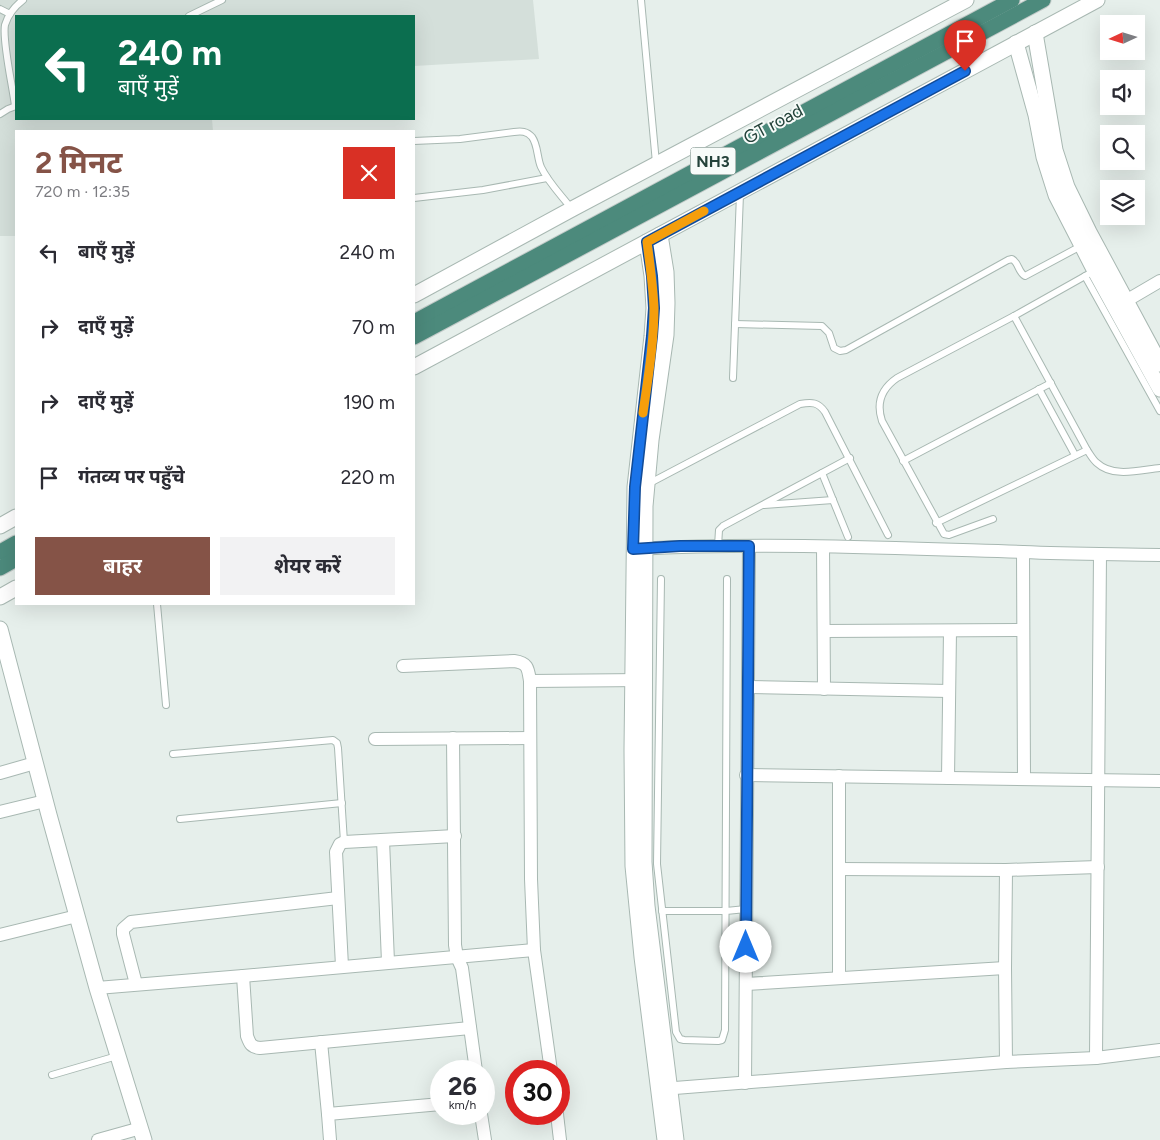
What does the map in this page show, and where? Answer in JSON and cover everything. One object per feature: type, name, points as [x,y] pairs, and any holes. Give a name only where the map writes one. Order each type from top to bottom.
[{"type":"highway","name":"GT road","points":[[415,321],[1012,0]]},
{"type":"highway","name":"GT road","points":[[415,336],[1043,0]]},
{"type":"highway","points":[[0,552],[15,544]]},
{"type":"highway","points":[[0,568],[15,560]]},
{"type":"street","points":[[415,294],[966,0]]},
{"type":"street","points":[[415,366],[1097,0]]},
{"type":"street","points":[[1035,33],[1055,150],[1067,187],[1160,389]]},
{"type":"street","points":[[1016,44],[1036,115],[1046,165],[1056,195],[1082,246],[1090,274],[1120,304],[1160,364]]},
{"type":"street","points":[[640,549],[666,335],[666,272],[653,239]]},
{"type":"street","points":[[653,239],[652,276],[654,308],[652,336],[635,487],[640,549],[639,680],[632,750],[635,895],[664,1089],[676,1140]]},
{"type":"street","points":[[1120,304],[1160,281]]},
{"type":"street","points":[[0,526],[15,518]]},
{"type":"street","points":[[640,549],[749,546],[1160,555]]},
{"type":"street","points":[[745,1083],[749,546]]},
{"type":"street","points":[[823,547],[824,689]]},
{"type":"street","points":[[1023,552],[1024,779]]},
{"type":"street","points":[[1096,1058],[1100,554]]},
{"type":"street","points":[[0,597],[15,589]]},
{"type":"street","points":[[0,629],[97,988],[143,1134],[98,1140]]},
{"type":"street","points":[[948,778],[950,630]]},
{"type":"street","points":[[824,631],[1024,630]]},
{"type":"street","points":[[403,666],[514,660],[523,662],[528,667],[530,681],[531,879],[534,950],[549,1060]]},
{"type":"street","points":[[530,681],[639,680]]},
{"type":"street","points":[[748,687],[949,691]]},
{"type":"street","points":[[375,738],[530,738]]},
{"type":"street","points":[[453,738],[455,945],[457,957],[462,968],[474,1060]]},
{"type":"street","points":[[0,774],[35,763]]},
{"type":"street","points":[[746,775],[1160,780]]},
{"type":"street","points":[[839,978],[840,776]]},
{"type":"street","points":[[0,812],[45,801]]},
{"type":"street","points":[[342,966],[336,852],[340,844],[344,842],[455,836]]},
{"type":"street","points":[[383,840],[388,962]]},
{"type":"street","points":[[839,869],[1006,870],[1098,867]]},
{"type":"street","points":[[1006,870],[1006,1062]]},
{"type":"street","points":[[136,984],[123,934],[123,929],[131,922],[338,898]]},
{"type":"street","points":[[0,935],[77,916]]},
{"type":"street","points":[[97,988],[534,950]]},
{"type":"street","points":[[746,984],[1005,968]]},
{"type":"street","points":[[242,976],[247,1036],[253,1047],[260,1048],[470,1028]]},
{"type":"street","points":[[322,1042],[330,1140]]},
{"type":"street","points":[[664,1089],[1006,1062],[1096,1058],[1160,1050]]},
{"type":"street","points":[[664,1089],[665,1140]]},
{"type":"street","points":[[328,1114],[430,1105]]},
{"type":"street","points":[[483,1125],[485,1140]]},
{"type":"street","points":[[558,1125],[560,1140]]},
{"type":"lane","points":[[13,107],[5,26],[10,14],[23,0]]},
{"type":"lane","points":[[191,15],[222,0]]},
{"type":"lane","points":[[641,0],[656,164]]},
{"type":"lane","points":[[0,9],[10,14]]},
{"type":"lane","points":[[0,104],[13,107]]},
{"type":"lane","points":[[0,114],[13,107]]},
{"type":"lane","points":[[415,141],[460,139],[522,131],[528,133],[532,137],[541,167],[547,178],[572,209]]},
{"type":"lane","points":[[415,198],[483,190],[547,178]]},
{"type":"lane","points":[[733,378],[740,192]]},
{"type":"lane","points":[[735,324],[822,326],[826,328],[834,348],[840,351],[1008,260],[1012,259],[1016,262],[1025,276],[1082,246]]},
{"type":"lane","points":[[993,519],[949,535],[944,534],[936,523],[880,414],[880,400],[889,384],[1090,274],[1160,411]]},
{"type":"lane","points":[[1014,316],[1087,450],[1096,462],[1104,468],[1114,471],[1160,468]]},
{"type":"lane","points":[[903,461],[1051,383]]},
{"type":"lane","points":[[1039,389],[1075,456]]},
{"type":"lane","points":[[647,484],[800,404],[808,402],[820,404],[850,458],[888,534]]},
{"type":"lane","points":[[936,523],[1087,450]]},
{"type":"lane","points":[[718,546],[719,530],[723,526],[850,458]]},
{"type":"lane","points":[[822,473],[848,536]]},
{"type":"lane","points":[[760,505],[833,500]]},
{"type":"lane","points":[[661,579],[657,864],[677,1036],[684,1040],[718,1041],[722,1040],[724,1036],[727,579]]},
{"type":"lane","points":[[157,605],[166,705]]},
{"type":"lane","points":[[173,754],[333,740],[337,743],[338,748],[344,842]]},
{"type":"lane","points":[[180,819],[342,803]]},
{"type":"lane","points":[[662,911],[726,911],[746,909]]},
{"type":"lane","points":[[52,1075],[118,1056]]},
{"type":"shaded area","points":[[0,0],[533,0],[539,59],[415,66],[415,15],[15,15],[15,120],[212,120],[213,130],[15,130],[15,236],[0,236]]},
{"type":"slow traffic","points":[[643,413],[654,308],[647,242],[704,211]]},
{"type":"route","points":[[746,947],[749,546],[680,546],[633,549],[635,487],[654,308],[647,242],[965,71]]}]
